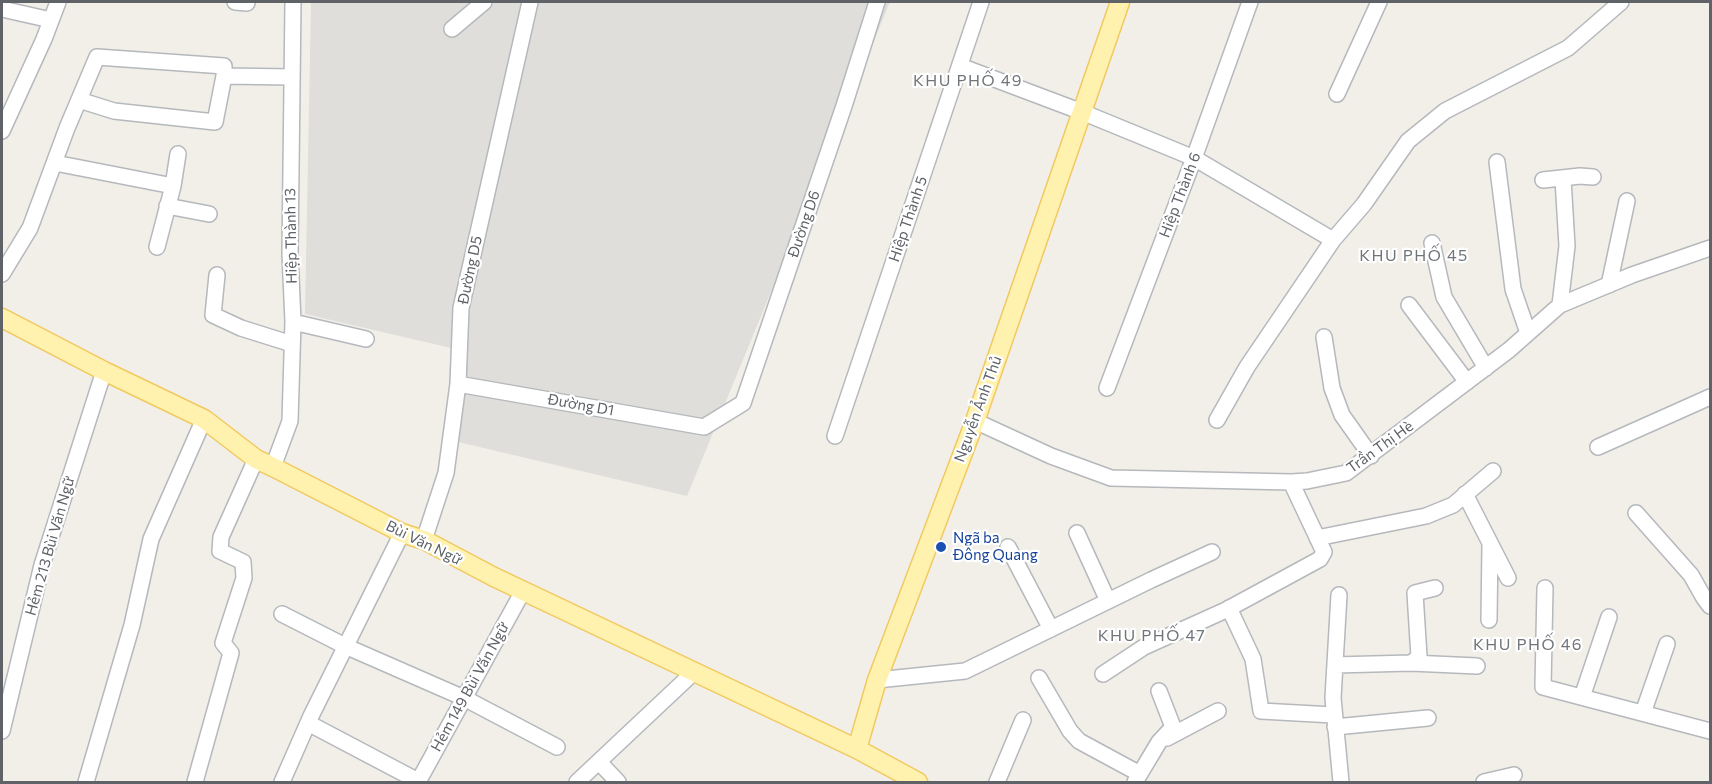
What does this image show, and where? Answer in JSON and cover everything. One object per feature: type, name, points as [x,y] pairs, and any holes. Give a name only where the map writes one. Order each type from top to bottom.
[{"type":"main road","name":"Nguyễn Ảnh Thủ","points":[[857,749],[877,680],[975,421],[1120,2]]},
{"type":"main road","name":"Bùi Văn Ngữ","points":[[2,320],[204,419],[256,459],[402,533],[424,540],[523,591],[857,749]]},
{"type":"main road","points":[[857,749],[918,783]]},
{"type":"street","points":[[2,131],[58,2]]},
{"type":"street","name":"Hiệp Thành 13","points":[[273,467],[290,422],[293,322],[290,253],[292,2]]},
{"type":"street","points":[[452,29],[484,2]]},
{"type":"street","name":"Đường D5","points":[[424,540],[446,473],[458,384],[460,308],[530,2]]},
{"type":"street","name":"Đường D6","points":[[704,427],[742,403],[844,106],[877,2]]},
{"type":"street","name":"Hiệp Thành 5","points":[[835,436],[981,2]]},
{"type":"street","name":"Hiệp Thành 6","points":[[1107,388],[1250,2]]},
{"type":"street","points":[[1337,94],[1379,2]]},
{"type":"street","points":[[1217,420],[1247,367],[1333,240],[1364,204],[1408,141],[1445,111],[1568,48],[1621,2]]},
{"type":"street","points":[[2,9],[51,20]]},
{"type":"street","points":[[2,274],[30,228],[79,100],[98,57],[224,66],[215,122],[114,111],[79,100]]},
{"type":"street","points":[[960,66],[1082,112],[1194,158],[1333,240]]},
{"type":"street","points":[[224,76],[292,77]]},
{"type":"street","points":[[157,247],[173,186],[178,154]]},
{"type":"street","points":[[1497,162],[1513,289],[1528,333]]},
{"type":"street","points":[[55,163],[173,186]]},
{"type":"street","points":[[1543,180],[1593,177]]},
{"type":"street","points":[[1560,304],[1567,246],[1563,179]]},
{"type":"street","points":[[1610,285],[1627,201]]},
{"type":"street","points":[[167,206],[209,214]]},
{"type":"street","points":[[1432,243],[1444,297],[1486,368]]},
{"type":"street","name":"Trần Thị Hè","points":[[975,421],[1051,456],[1111,478],[1291,482],[1346,473],[1486,368],[1560,304],[1710,248]]},
{"type":"street","points":[[217,275],[213,315],[241,328],[292,344]]},
{"type":"street","points":[[1409,305],[1467,382]]},
{"type":"street","points":[[293,322],[366,339]]},
{"type":"street","points":[[1323,337],[1332,388],[1342,415],[1371,456]]},
{"type":"street","name":"Hẻm 213 Bùi Văn Ngữ","points":[[3,727],[42,565],[104,371]]},
{"type":"street","name":"Đường D1","points":[[458,384],[704,427]]},
{"type":"street","points":[[1598,447],[1710,397]]},
{"type":"street","points":[[86,783],[132,625],[151,539],[204,419]]},
{"type":"street","points":[[195,783],[231,653],[223,643],[244,578],[243,562],[220,550],[221,537],[256,459]]},
{"type":"street","points":[[1317,538],[1426,516],[1453,505],[1493,471]]},
{"type":"street","points":[[1103,674],[1144,647],[1229,609],[1320,559],[1324,552],[1291,482]]},
{"type":"street","points":[[1465,495],[1509,578]]},
{"type":"street","points":[[1636,513],[1691,575],[1710,606]]},
{"type":"street","points":[[1077,532],[1107,601]]},
{"type":"street","points":[[282,783],[345,645],[402,533]]},
{"type":"street","points":[[1489,620],[1490,542]]},
{"type":"street","points":[[1008,547],[1051,629]]},
{"type":"street","points":[[877,680],[965,671],[1212,552]]},
{"type":"street","points":[[1411,663],[1419,657],[1415,593],[1435,588]]},
{"type":"street","points":[[1545,588],[1543,687],[1710,731]]},
{"type":"street","name":"Hẻm 149 Bùi Văn Ngữ","points":[[418,782],[523,591]]},
{"type":"street","points":[[1339,595],[1334,721],[1341,783]]},
{"type":"street","points":[[1229,609],[1253,659],[1261,711],[1334,721],[1428,717]]},
{"type":"street","points":[[282,614],[464,699],[557,747]]},
{"type":"street","points":[[1582,697],[1609,617]]},
{"type":"street","points":[[1642,713],[1667,644]]},
{"type":"street","points":[[1335,664],[1411,663],[1477,666]]},
{"type":"street","points":[[577,783],[694,672]]},
{"type":"street","points":[[1039,678],[1070,732],[1079,741],[1137,778],[1159,742],[1173,727],[1159,691]]},
{"type":"street","points":[[1159,742],[1218,711]]},
{"type":"street","points":[[997,783],[1023,720]]},
{"type":"street","points":[[308,723],[418,782]]},
{"type":"street","points":[[599,762],[618,783]]},
{"type":"street","points":[[1484,783],[1514,775]]},
{"type":"shaded area","points":[[311,2],[890,2],[687,496],[454,441],[464,351],[305,314]]},
{"type":"place","name":"Ngã ba Đông Quang","points":[[941,547]]},
{"type":"district","name":"KHU PHỐ 49","points":[[968,81]]},
{"type":"district","name":"KHU PHỐ 45","points":[[1414,256]]},
{"type":"district","name":"KHU PHỐ 47","points":[[1152,636]]},
{"type":"district","name":"KHU PHỐ 46","points":[[1528,645]]}]
